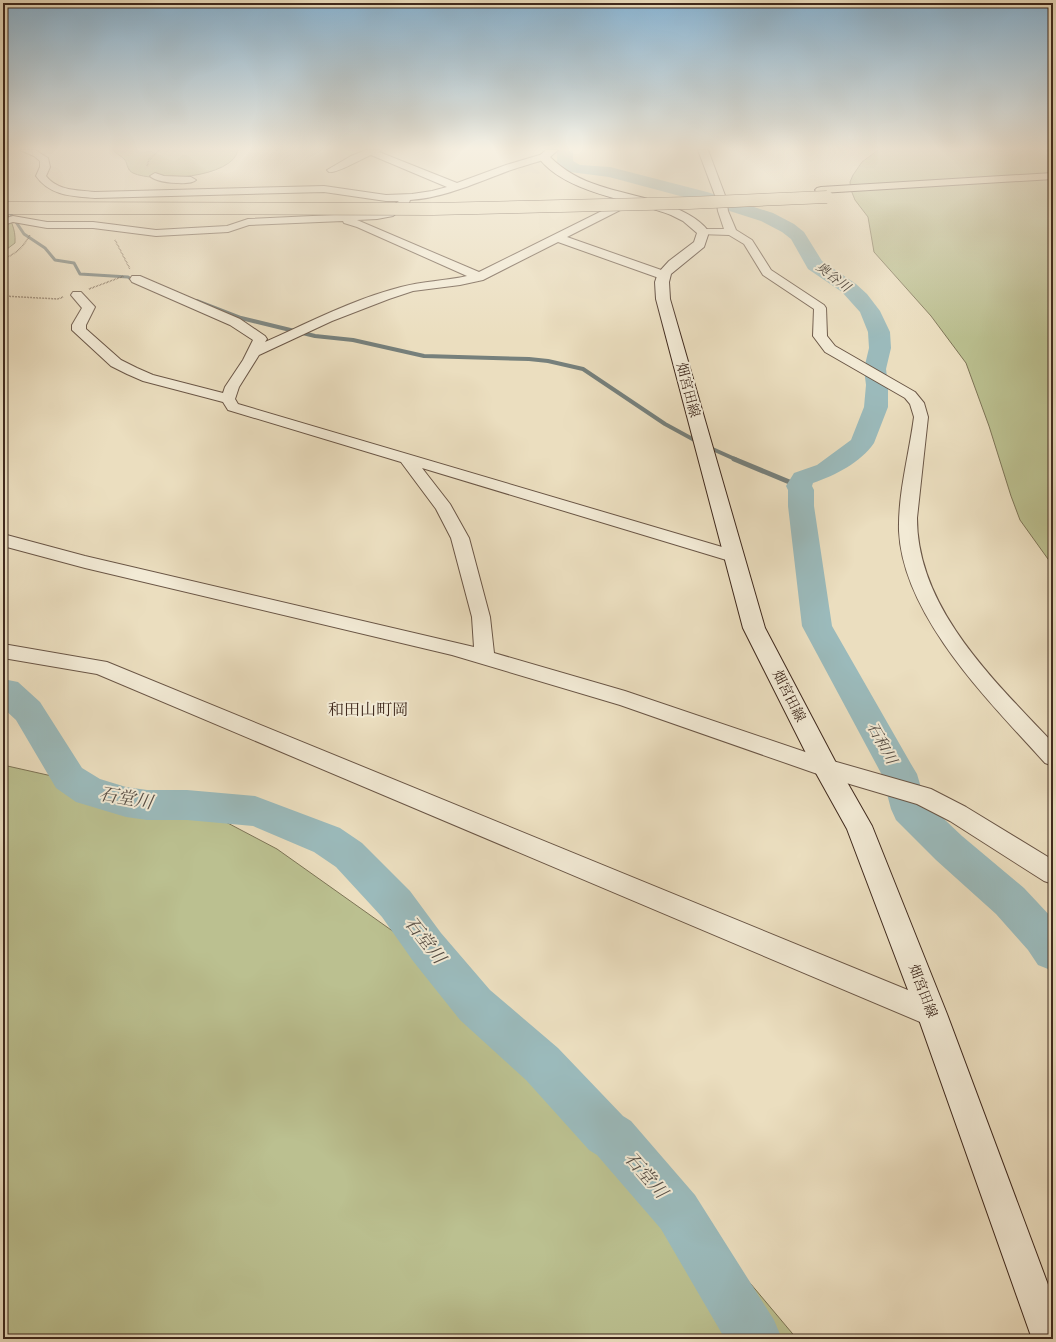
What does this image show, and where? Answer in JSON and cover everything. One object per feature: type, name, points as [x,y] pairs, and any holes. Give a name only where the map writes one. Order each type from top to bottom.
[{"type":"main road","points":[[663,275],[671,266],[700,244],[703,232],[695,222],[675,213]]},
{"type":"main road","name":"畑宮田線","points":[[663,275],[661,285],[663,299],[754,628],[826,768],[859,826],[932,1014],[1050,1339]]},
{"type":"street","points":[[3,222],[13,219],[47,225],[93,225],[156,233],[228,229],[248,222],[377,216],[391,213]]},
{"type":"street","points":[[254,352],[332,316],[382,296],[406,289],[464,282],[479,277],[609,213]]},
{"type":"street","points":[[724,213],[731,232]]},
{"type":"street","points":[[338,218],[361,225],[479,277]]},
{"type":"street","points":[[703,232],[731,232],[748,242],[768,272],[820,308],[820,336],[830,349],[910,395],[917,403],[921,417],[921,424],[911,495],[908,532],[913,565],[932,606],[946,631],[974,668],[1053,757]]},
{"type":"street","points":[[558,238],[663,275]]},
{"type":"street","points":[[131,276],[235,322],[260,339],[254,352],[232,387],[228,399]]},
{"type":"street","points":[[77,295],[89,307],[79,325],[79,330],[116,364],[148,378],[228,399],[233,407],[733,556]]},
{"type":"street","points":[[407,460],[444,508],[460,538],[481,617],[484,657]]},
{"type":"street","points":[[3,540],[85,562],[452,648],[626,699],[826,768],[923,796],[958,814],[1053,873]]},
{"type":"street","points":[[3,652],[100,668],[932,1014]]},
{"type":"path","points":[[3,296],[58,299],[77,295],[131,276],[128,262],[114,239]]},
{"type":"green space","points":[[3,213],[6,213],[15,233],[15,243],[3,252]]},
{"type":"green space","points":[[865,213],[1053,213],[1053,566],[1020,520],[989,426],[966,363],[931,316],[874,252],[868,217]]},
{"type":"green space","points":[[3,765],[203,810],[277,849],[432,959],[586,1105],[750,1283],[797,1339],[3,1339]]},
{"type":"waterway","points":[[10,213],[24,234],[45,248],[55,260],[74,263],[80,274],[128,277],[135,282]]},
{"type":"waterway","name":"奥谷川","points":[[753,213],[767,217],[788,228],[798,236],[815,265],[849,288],[860,298],[870,311],[879,332],[880,348],[875,369],[877,385],[876,407],[862,443],[826,470],[803,478],[799,486],[801,490],[801,506],[817,626],[899,774],[909,809],[949,848],[1010,901],[1042,936],[1053,951]]},
{"type":"waterway","points":[[197,301],[241,318],[315,336],[353,340],[424,356],[529,359],[548,361],[583,369],[665,424],[698,442]]},
{"type":"waterway","points":[[708,447],[737,460]]},
{"type":"waterway","points":[[734,459],[799,486]]},
{"type":"waterway","name":"石堂川","points":[[3,691],[6,691],[28,711],[69,778],[89,791],[126,802],[147,805],[187,805],[255,811],[327,840],[349,855],[396,904],[427,947],[475,1005],[542,1064],[606,1133],[614,1138],[678,1212],[755,1339]]},
{"type":"district","name":"和田山町岡","points":[[368,709]]},
{"type":"water label","name":"石和川","points":[[882,743]]}]
